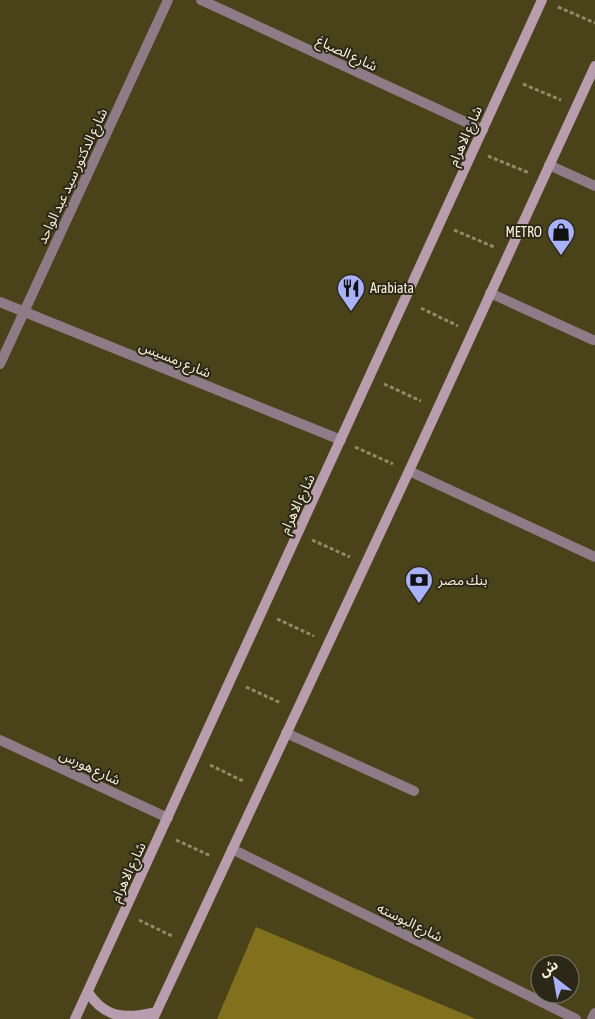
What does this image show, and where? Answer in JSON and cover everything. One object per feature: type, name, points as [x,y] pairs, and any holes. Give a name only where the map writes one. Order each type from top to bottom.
[{"type":"main road","name":"شارع الاهرام","points":[[76,1019],[542,0]]},
{"type":"main road","points":[[88,992],[95,1004],[105,1012],[117,1017],[130,1019],[154,1015],[366,564],[595,66]]},
{"type":"street","name":"شارع الدكتور سيد عبد الواحد","points":[[0,364],[168,0]]},
{"type":"street","name":"شارع الصباغ","points":[[201,0],[482,130]]},
{"type":"street","points":[[549,165],[595,186]]},
{"type":"street","points":[[490,294],[593,340]]},
{"type":"street","name":"شارع رمسيس","points":[[0,302],[341,440]]},
{"type":"street","points":[[409,471],[595,557]]},
{"type":"street","points":[[286,733],[414,790]]},
{"type":"street","name":"شارع هورس","points":[[0,740],[168,818]]},
{"type":"street","name":"شارع البوسته","points":[[232,849],[576,1019]]},
{"type":"street","points":[[592,1019],[595,1013]]},
{"type":"path","points":[[542,0],[595,23]]},
{"type":"path","points":[[507,77],[577,106]]},
{"type":"path","points":[[474,150],[543,179]]},
{"type":"path","points":[[440,224],[508,254]]},
{"type":"path","points":[[404,300],[472,333]]},
{"type":"path","points":[[370,378],[437,408]]},
{"type":"path","points":[[341,440],[409,471]]},
{"type":"path","points":[[298,534],[366,564]]},
{"type":"path","points":[[262,613],[329,642]]},
{"type":"path","points":[[231,680],[297,710]]},
{"type":"path","points":[[196,758],[260,789]]},
{"type":"path","points":[[161,833],[226,862]]},
{"type":"path","points":[[125,913],[188,944]]},
{"type":"building","points":[[256,927],[476,1019],[217,1019]]},
{"type":"place","name":"METRO","points":[[561,256]]},
{"type":"place","name":"Arabiata","points":[[351,312]]},
{"type":"place","name":"بنك مصر","points":[[419,604]]}]
